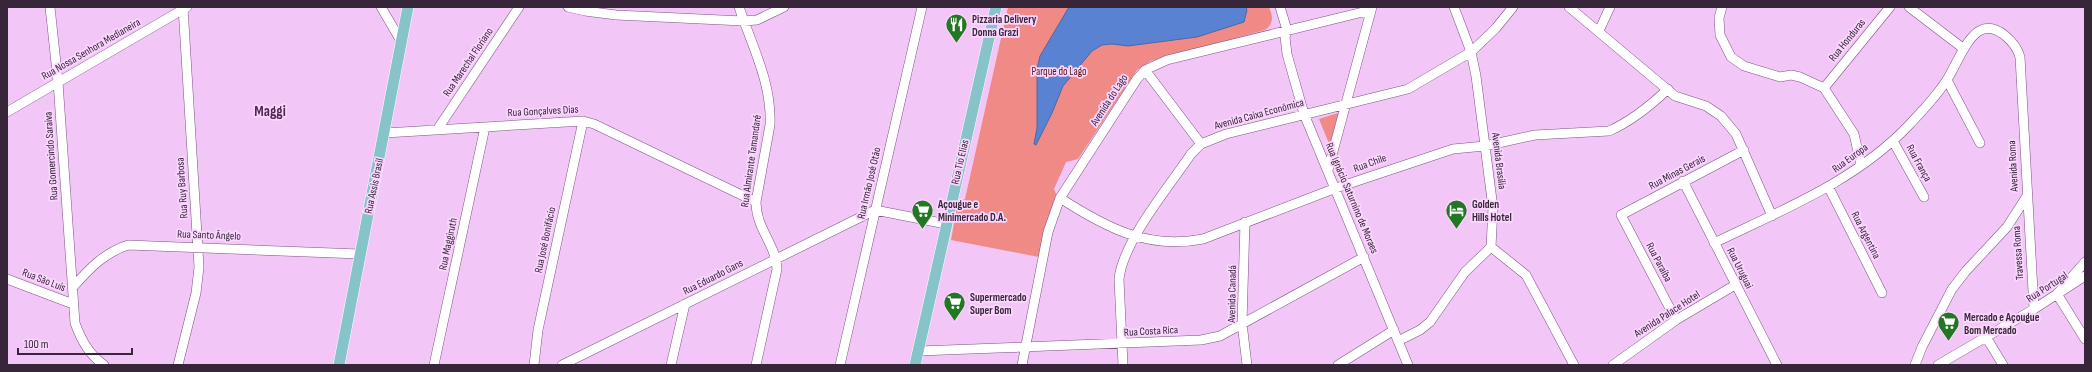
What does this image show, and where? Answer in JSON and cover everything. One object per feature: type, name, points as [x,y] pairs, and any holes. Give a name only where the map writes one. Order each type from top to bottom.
[{"type":"main road","name":"Rua Assis Brasil","points":[[339,365],[385,133],[408,7]]},
{"type":"main road","name":"Rua Tio Elias","points":[[915,365],[996,7]]},
{"type":"street","name":"Rua Gomercindo Saraiva","points":[[50,7],[58,82],[75,323],[80,336],[92,354],[104,365]]},
{"type":"street","points":[[381,7],[401,40]]},
{"type":"street","name":"Rua Marechal Floriano","points":[[437,130],[519,7]]},
{"type":"street","points":[[568,7],[616,15],[743,20],[757,20],[784,7]]},
{"type":"street","name":"Rua Almirante Tamandaré","points":[[738,7],[764,75],[770,105],[770,125],[756,202],[758,222],[776,259]]},
{"type":"street","name":"Rua Irmão José Otão","points":[[840,365],[922,7]]},
{"type":"street","name":"Rua Ignácio Saturnino de Moraes","points":[[1274,7],[1284,33]]},
{"type":"street","name":"Rua Ignácio Saturnino de Moraes","points":[[1280,7],[1290,66],[1304,114],[1336,188],[1408,365]]},
{"type":"street","name":"Avenida Brasília","points":[[1454,7],[1471,52],[1493,208],[1491,247]]},
{"type":"street","name":"Avenida Caixa Econômica","points":[[1123,365],[1119,279],[1120,266],[1135,236],[1191,154],[1201,144],[1226,134],[1408,89],[1471,52],[1496,28],[1513,7]]},
{"type":"street","points":[[1569,7],[1668,89],[1685,100],[1714,110],[1729,125],[1744,150],[1772,216]]},
{"type":"street","points":[[1599,32],[1610,7]]},
{"type":"street","points":[[1722,7],[1719,18],[1720,35],[1726,51],[1736,61],[1744,66],[1780,77],[1791,75],[1800,77],[1824,88],[1854,134],[1861,165]]},
{"type":"street","name":"Rua Honduras","points":[[1824,88],[1890,7]]},
{"type":"street","points":[[1909,7],[1964,49]]},
{"type":"street","name":"Rua Nossa Senhora Medianeira","points":[[7,112],[184,8]]},
{"type":"street","name":"Rua Ruy Barbosa","points":[[178,365],[198,280],[198,247],[184,8]]},
{"type":"street","points":[[1328,170],[1372,8]]},
{"type":"street","name":"Avenida do Lago","points":[[1022,365],[1048,232],[1060,198],[1137,79],[1145,70],[1167,60],[1284,33],[1372,8]]},
{"type":"street","name":"Avenida Roma","points":[[1915,365],[1922,347],[1952,289],[1966,271],[2007,227],[2026,196],[2022,76],[2018,52],[2008,38],[1991,29],[1980,30],[1964,49]]},
{"type":"street","name":"Rua Europa","points":[[1714,244],[1828,188],[1893,141],[1910,124],[1947,80],[1964,49]]},
{"type":"street","points":[[1145,70],[1201,144]]},
{"type":"street","points":[[1947,80],[1980,143]]},
{"type":"street","name":"Rua Chile","points":[[1060,198],[1106,226],[1135,236],[1159,241],[1191,242],[1203,239],[1336,188],[1453,149],[1485,146],[1535,135],[1609,131],[1637,116],[1668,89]]},
{"type":"street","name":"Rua Gonçalves Dias","points":[[385,133],[583,120],[756,202]]},
{"type":"street","name":"Rua José Bonifácio","points":[[534,365],[538,330],[583,120]]},
{"type":"street","name":"Rua Maggiruth","points":[[434,365],[485,127]]},
{"type":"street","name":"Rua França","points":[[1893,141],[1924,197]]},
{"type":"street","name":"Rua Minas Gerais","points":[[1621,215],[1744,150]]},
{"type":"street","name":"Rua Uruguai","points":[[1684,181],[1714,244],[1777,365]]},
{"type":"street","name":"Rua Argentina","points":[[1828,188],[1882,293]]},
{"type":"street","name":"Travessa Roma","points":[[2026,196],[2034,309]]},
{"type":"street","points":[[876,210],[946,224]]},
{"type":"street","name":"Rua Eduardo Gans","points":[[562,365],[570,359],[876,210]]},
{"type":"street","name":"Rua Paraíba","points":[[1621,215],[1676,320]]},
{"type":"street","name":"Avenida Canadá","points":[[1245,222],[1242,323],[1247,365]]},
{"type":"street","name":"Rua Santo Ângelo","points":[[73,286],[98,260],[116,249],[128,245],[360,254]]},
{"type":"street","points":[[1398,341],[1420,330],[1430,322],[1465,272],[1491,247],[1526,275],[1574,365]]},
{"type":"street","name":"Rua Costa Rica","points":[[919,351],[1122,344],[1201,340],[1220,336],[1364,257]]},
{"type":"street","points":[[756,365],[775,277],[776,259]]},
{"type":"street","points":[[2085,262],[2057,294],[2085,339]]},
{"type":"street","name":"Rua Portugal","points":[[1938,365],[2034,309],[2085,276]]},
{"type":"street","name":"Rua São Luís","points":[[7,279],[73,304]]},
{"type":"street","name":"Avenida Palace Hotel","points":[[1612,365],[1676,320],[1735,285]]},
{"type":"street","points":[[671,365],[685,304]]},
{"type":"street","points":[[1338,365],[1394,330]]},
{"type":"street","points":[[1986,337],[2003,365]]},
{"type":"green space","name":"Parque do Lago","points":[[1008,7],[1269,7],[1272,20],[1268,28],[1265,30],[1151,61],[1137,70],[1078,159],[1066,162],[1054,189],[1057,196],[1044,231],[1039,257],[951,240],[958,202],[965,199]]},
{"type":"green space","points":[[1341,112],[1332,151],[1319,119]]},
{"type":"water","name":"Parque do Lago","points":[[1069,7],[1246,7],[1247,10],[1244,22],[1197,37],[1128,46],[1112,44],[1102,45],[1092,51],[1063,86],[1052,113],[1036,145],[1034,144],[1037,128],[1037,69],[1040,56]]},
{"type":"place","name":"Pizzaria Delivery Donna Grazi","points":[[956,44]]},
{"type":"place","name":"Açougue e Minimercado D.A.","points":[[922,230]]},
{"type":"place","name":"Golden Hills Hotel","points":[[1457,230]]},
{"type":"place","name":"Supermercado Super Bom","points":[[954,322]]},
{"type":"place","name":"Mercado e Açougue Bom Mercado","points":[[1948,342]]},
{"type":"district","name":"Maggi","points":[[270,111]]}]
